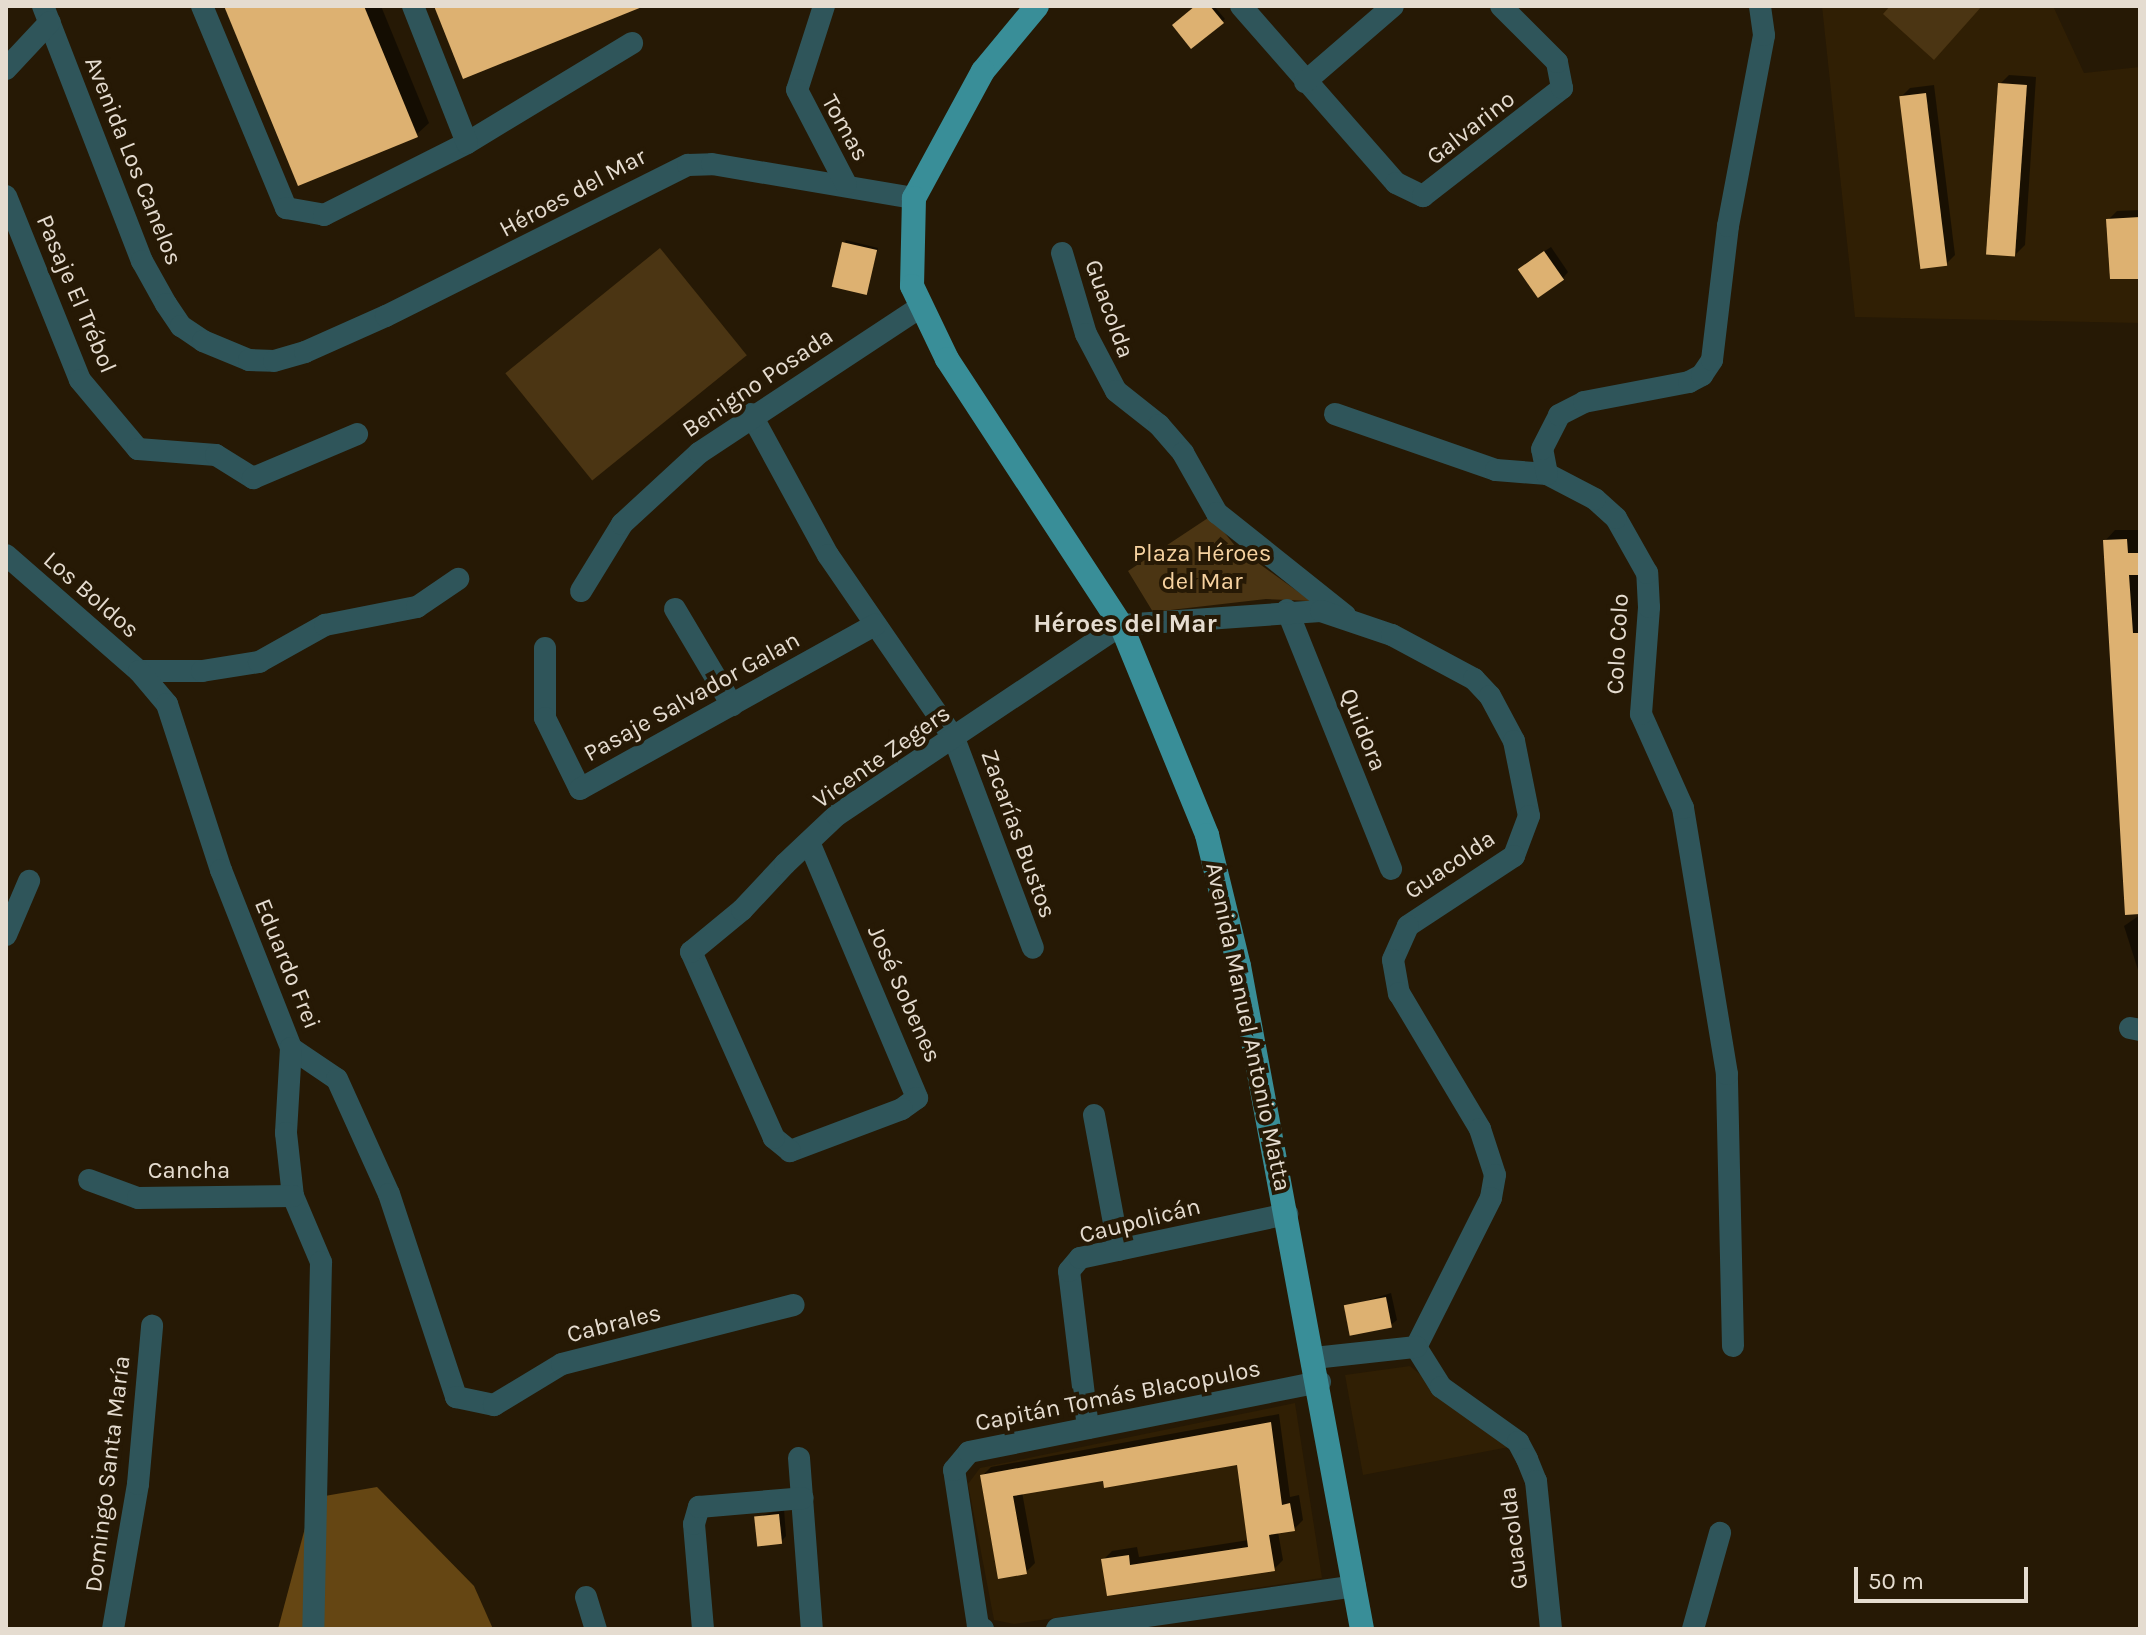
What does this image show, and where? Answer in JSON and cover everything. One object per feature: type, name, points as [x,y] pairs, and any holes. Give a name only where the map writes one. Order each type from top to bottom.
[{"type":"main road","name":"Avenida Manuel Antonio Matta","points":[[1037,6],[983,71],[914,198],[909,258],[919,308],[947,359],[1121,625],[1207,835],[1239,966],[1317,1370],[1362,1629]]},
{"type":"street","points":[[202,6],[286,208],[324,215],[467,143],[632,43]]},
{"type":"street","points":[[413,6],[467,143]]},
{"type":"street","name":"Tomas","points":[[824,6],[797,90],[846,184]]},
{"type":"street","name":"Galvarino","points":[[1241,6],[1305,82],[1406,192],[1432,193],[1562,88],[1557,62],[1501,6]]},
{"type":"street","points":[[1305,82],[1393,6]]},
{"type":"street","points":[[1335,414],[1496,470],[1547,474],[1542,449],[1559,415],[1584,402],[1689,382],[1702,375],[1712,360],[1728,226],[1764,35],[1760,6]]},
{"type":"street","points":[[6,69],[46,14]]},
{"type":"street","name":"Avenida Los Canelos","points":[[46,14],[142,261],[166,304],[181,326],[203,341],[249,360],[274,361]]},
{"type":"street","name":"Héroes del Mar","points":[[274,361],[386,316],[688,165],[846,184],[914,198]]},
{"type":"street","name":"Pasaje El Trébol","points":[[6,196],[80,380],[138,449],[216,455],[253,478],[357,434]]},
{"type":"street","name":"Guacolda","points":[[1062,253],[1086,334],[1116,391],[1159,425],[1183,453],[1217,513],[1346,615],[1474,679],[1490,696],[1514,741],[1528,792],[1529,816],[1514,856],[1408,926],[1394,952],[1399,993],[1480,1129],[1495,1175],[1491,1198],[1416,1347],[1441,1387],[1518,1442],[1527,1459],[1536,1481],[1551,1629]]},
{"type":"street","name":"Benigno Posada","points":[[581,591],[622,524],[699,453],[751,414],[919,308]]},
{"type":"street","name":"Zacarías Bustos","points":[[751,414],[828,555],[954,738],[1033,948]]},
{"type":"street","name":"Colo Colo","points":[[1547,474],[1595,499],[1616,518],[1647,573],[1649,607],[1641,714],[1683,808],[1725,1059],[1733,1346]]},
{"type":"street","name":"Los Boldos","points":[[6,555],[139,671],[202,671],[259,662],[325,625],[417,607],[458,579]]},
{"type":"street","points":[[675,609],[732,705]]},
{"type":"street","name":"Guacolda","points":[[1121,625],[1287,610],[1346,615]]},
{"type":"street","name":"Quidora","points":[[1287,610],[1391,869]]},
{"type":"street","name":"Pasaje Salvador Galan","points":[[545,648],[545,718],[580,789],[875,625]]},
{"type":"street","name":"Vicente Zegers","points":[[691,952],[742,910],[837,815],[1121,625]]},
{"type":"street","name":"Eduardo Frei","points":[[139,671],[167,704],[221,870],[291,1048],[337,1079],[389,1194],[456,1397]]},
{"type":"street","name":"José Sobenes","points":[[691,952],[782,1149],[799,1148],[911,1105],[917,1098],[912,1078],[809,842]]},
{"type":"street","points":[[6,935],[29,881]]},
{"type":"street","points":[[291,1048],[286,1133],[293,1196],[321,1262],[313,1629]]},
{"type":"street","points":[[1094,1115],[1119,1250]]},
{"type":"street","name":"Cancha","points":[[89,1180],[138,1198],[293,1196]]},
{"type":"street","name":"Caupolicán","points":[[1088,1428],[1069,1271],[1080,1258],[1287,1214]]},
{"type":"street","name":"Cabrales","points":[[456,1397],[494,1405],[562,1364],[794,1305]]},
{"type":"street","name":"Domingo Santa María","points":[[113,1629],[138,1484],[152,1326]]},
{"type":"street","points":[[1317,1370],[1416,1347]]},
{"type":"street","name":"Capitán Tomás Blacopulos","points":[[983,1629],[978,1626],[954,1470],[969,1452],[1088,1428],[1317,1370]]},
{"type":"street","points":[[799,1458],[812,1629]]},
{"type":"street","points":[[703,1629],[694,1524],[699,1507],[803,1498]]},
{"type":"street","points":[[1693,1629],[1720,1533]]},
{"type":"street","points":[[1057,1629],[1355,1586]]},
{"type":"street","points":[[586,1597],[596,1629]]},
{"type":"shaded area","points":[[1822,6],[2053,6],[2084,73],[2140,67],[2140,323],[1855,317]]},
{"type":"shaded area","points":[[1410,1366],[1509,1447],[1363,1475],[1345,1375]]},
{"type":"shaded area","points":[[1295,1403],[1322,1578],[1014,1624],[994,1620],[968,1484],[980,1468]]},
{"type":"shaded area","points":[[377,1487],[474,1586],[493,1629],[278,1629],[313,1498]]},
{"type":"green space","points":[[1890,6],[1982,6],[1934,60],[1883,14]]},
{"type":"green space","points":[[660,248],[747,355],[592,480],[505,373]]},
{"type":"green space","name":"Plaza Héroes del Mar","points":[[1211,516],[1236,547],[1311,601],[1266,599],[1153,612],[1128,571]]},
{"type":"building","points":[[224,6],[364,6],[418,137],[298,186]]},
{"type":"building","points":[[434,6],[642,6],[642,7],[463,79]]},
{"type":"building","points":[[1195,6],[1210,6],[1224,23],[1191,49],[1172,25]]},
{"type":"building","points":[[1998,83],[2027,85],[2015,257],[1986,255]]},
{"type":"building","points":[[1926,93],[1947,266],[1920,269],[1899,96]]},
{"type":"building","points":[[2140,217],[2140,279],[2110,279],[2106,219]]},
{"type":"building","points":[[842,242],[877,250],[867,295],[832,287]]},
{"type":"building","points":[[1544,251],[1564,280],[1538,298],[1518,269]]},
{"type":"building","points":[[2127,539],[2128,553],[2140,553],[2140,575],[2129,575],[2133,633],[2140,633],[2140,914],[2125,915],[2103,540]]},
{"type":"building","points":[[1386,1297],[1392,1327],[1350,1336],[1344,1305]]},
{"type":"building","points":[[1271,1422],[1282,1505],[1290,1503],[1295,1531],[1269,1535],[1275,1571],[1107,1596],[1101,1559],[1129,1555],[1130,1565],[1248,1547],[1237,1465],[1104,1488],[1103,1481],[1013,1496],[1027,1574],[998,1579],[980,1475]]},
{"type":"building","points":[[779,1514],[782,1544],[757,1546],[754,1517]]},
{"type":"district","name":"Héroes del Mar","points":[[1125,624]]}]
